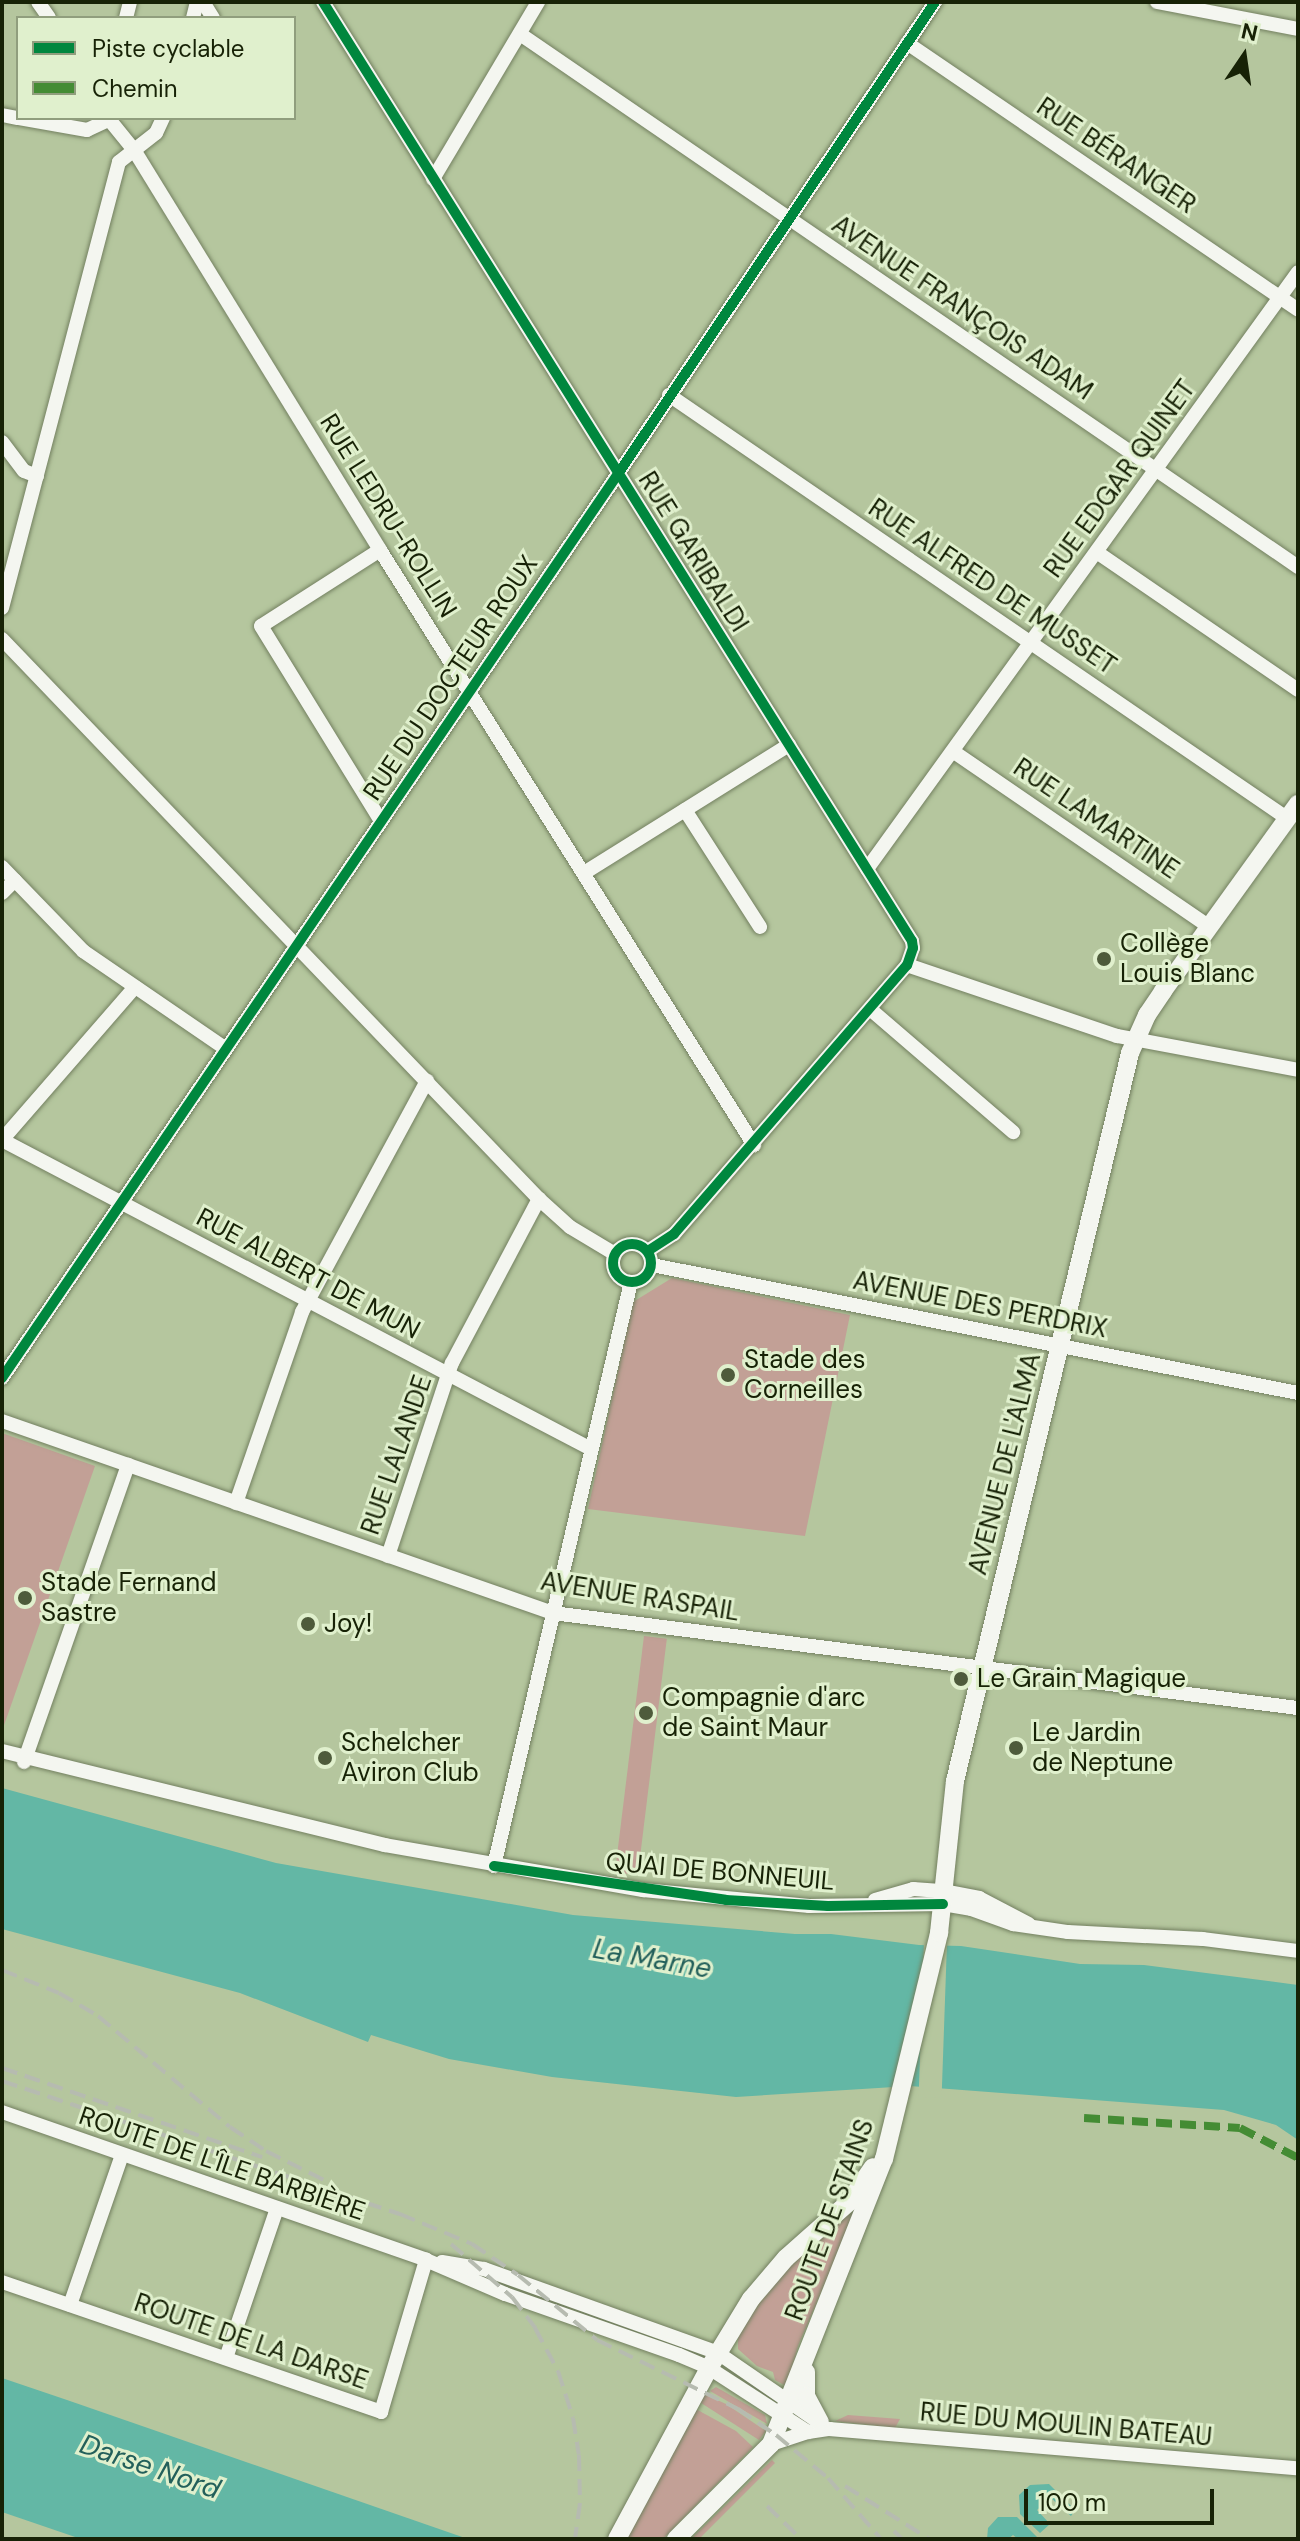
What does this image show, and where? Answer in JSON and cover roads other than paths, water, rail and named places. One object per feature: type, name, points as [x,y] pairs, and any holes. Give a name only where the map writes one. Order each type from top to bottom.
[{"type":"main road","name":"AVENUE DE L'ALMA","points":[[897,2105],[939,1933],[955,1781],[1136,1039],[1155,1003],[1293,811]]},
{"type":"main road","name":"ROUTE DE STAINS","points":[[617,2539],[713,2360],[768,2275],[858,2192],[875,2163],[897,2105]]},
{"type":"main road","name":"ROUTE DE STAINS","points":[[676,2539],[771,2444],[884,2159],[897,2105]]},
{"type":"main road","points":[[806,2362],[806,2396],[819,2428]]},
{"type":"street","name":"RUE GARIBALDI","points":[[323,2],[912,941],[913,948],[907,965]]},
{"type":"street","points":[[433,179],[538,2]]},
{"type":"street","name":"RUE DU DOCTEUR ROUX","points":[[2,1378],[618,474],[935,2]]},
{"type":"street","points":[[1157,2],[1213,7],[1298,29]]},
{"type":"street","name":"AVENUE FRANÇOIS ADAM","points":[[520,34],[1298,567]]},
{"type":"street","name":"RUE BÉRANGER","points":[[907,43],[1298,310]]},
{"type":"street","points":[[30,120],[87,130],[106,120]]},
{"type":"street","name":"RUE LEDRU-ROLLIN","points":[[109,120],[134,150],[380,550],[754,1145]]},
{"type":"street","points":[[2,608],[119,162],[156,133],[162,120]]},
{"type":"street","name":"RUE EDGAR QUINET","points":[[867,869],[1298,272]]},
{"type":"street","name":"RUE ALFRED DE MUSSET","points":[[669,395],[1031,643],[1293,811]]},
{"type":"street","points":[[2,442],[24,471],[37,476]]},
{"type":"street","points":[[380,550],[261,626],[381,821]]},
{"type":"street","points":[[1098,553],[1298,690]]},
{"type":"street","points":[[2,639],[539,1199],[570,1227],[615,1254]]},
{"type":"street","points":[[584,873],[789,745]]},
{"type":"street","name":"RUE LAMARTINE","points":[[954,752],[1210,927]]},
{"type":"street","points":[[685,810],[760,927]]},
{"type":"street","points":[[2,867],[83,951],[226,1049]]},
{"type":"street","points":[[2,893],[15,880]]},
{"type":"street","points":[[615,1254],[615,1272],[631,1282],[642,1280],[650,1258],[754,1145],[907,965],[1117,1036],[1297,1066]]},
{"type":"street","points":[[2,1140],[135,987]]},
{"type":"street","points":[[870,1009],[1013,1132]]},
{"type":"street","points":[[236,1503],[308,1302],[427,1081]]},
{"type":"street","name":"RUE ALBERT DE MUN","points":[[2,1140],[591,1449]]},
{"type":"street","name":"RUE LALANDE","points":[[388,1556],[452,1363],[539,1199]]},
{"type":"street","points":[[615,1254],[631,1244],[650,1258]]},
{"type":"street","name":"AVENUE DES PERDRIX","points":[[650,1258],[1060,1346],[1298,1393]]},
{"type":"street","points":[[494,1866],[631,1282]]},
{"type":"street","name":"AVENUE RASPAIL","points":[[2,1421],[553,1613],[1298,1708]]},
{"type":"street","points":[[25,1760],[128,1465]]},
{"type":"street","name":"QUAI DE BONNEUIL","points":[[2,1751],[25,1760],[317,1830],[494,1866],[726,1900],[818,1906],[944,1897],[1036,1928],[1203,1939],[1298,1951]]},
{"type":"street","name":"ROUTE DE L'ÎLE BARBIÈRE","points":[[2,2112],[426,2260],[484,2269],[713,2360],[819,2428]]},
{"type":"street","points":[[70,2305],[122,2155]]},
{"type":"street","points":[[226,2358],[277,2208]]},
{"type":"street","name":"ROUTE DE LA DARSE","points":[[2,2282],[381,2412],[426,2260]]},
{"type":"street","points":[[771,2444],[819,2428]]},
{"type":"street","name":"RUE DU MOULIN BATEAU","points":[[819,2428],[1298,2468]]},
{"type":"water","name":"La Marne","points":[[2,1788],[276,1863],[573,1915],[961,1946],[1080,1964],[1144,1965],[1298,1985],[1298,2140],[1276,2125],[1224,2110],[910,2086],[736,2097],[552,2077],[449,2059],[371,2035],[368,2042],[240,1993],[2,1929]]},
{"type":"water","name":"Darse Nord","points":[[2,2378],[468,2539],[81,2539],[2,2512]]},
{"type":"water","points":[[1049,2484],[1075,2510],[1071,2516],[1051,2498],[1037,2510],[1050,2524],[1040,2533],[1020,2514],[1019,2495],[1030,2485]]},
{"type":"water","points":[[998,2517],[1017,2517],[1037,2537],[1018,2539],[1013,2535],[1008,2539],[987,2539],[988,2528]]},
{"type":"railway","points":[[2,1970],[59,1993],[98,2016],[230,2127],[266,2151],[330,2183]]},
{"type":"railway","points":[[2,2068],[262,2157]]},
{"type":"railway","points":[[2,2081],[400,2214],[472,2244],[518,2275],[597,2340],[738,2409],[776,2435],[828,2478],[881,2539]]},
{"type":"railway","points":[[451,2244],[512,2297],[535,2328],[558,2371],[573,2418],[579,2455],[580,2503],[575,2539]]},
{"type":"railway","points":[[845,2486],[929,2539]]},
{"type":"railway","points":[[767,2506],[801,2539]]},
{"type":"railway","points":[[894,2531],[902,2539]]},
{"type":"place","name":"Collège Louis Blanc","points":[[1104,959]]},
{"type":"place","name":"Stade des Corneilles","points":[[728,1375]]},
{"type":"place","name":"Stade Fernand Sastre","points":[[25,1598]]},
{"type":"place","name":"Joy!","points":[[308,1624]]},
{"type":"place","name":"Le Grain Magique","points":[[961,1679]]},
{"type":"place","name":"Compagnie d'arc de Saint Maur","points":[[646,1713]]},
{"type":"place","name":"Le Jardin de Neptune","points":[[1016,1748]]},
{"type":"place","name":"Schelcher Aviron Club","points":[[325,1758]]}]
